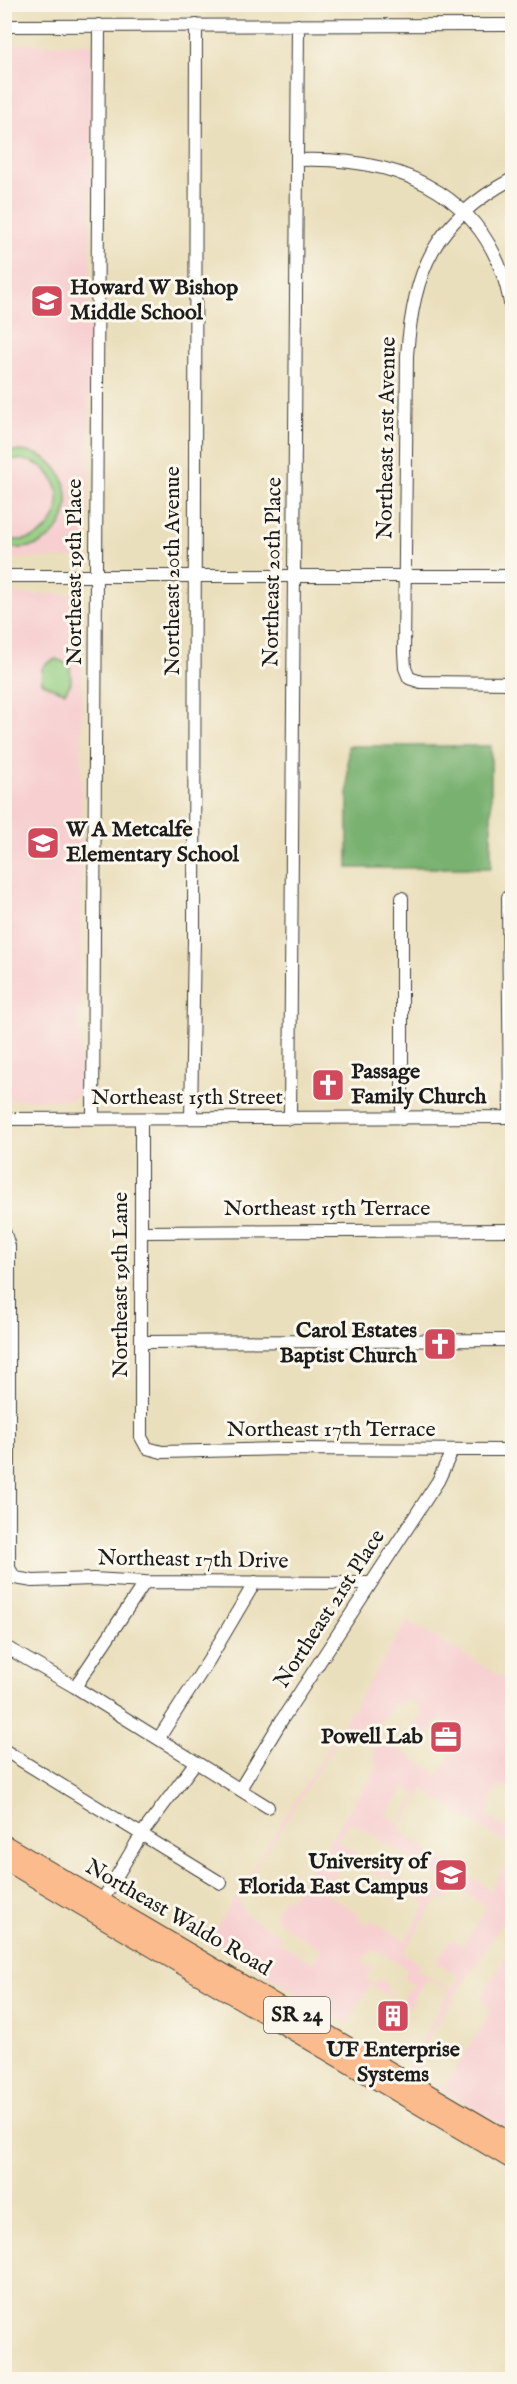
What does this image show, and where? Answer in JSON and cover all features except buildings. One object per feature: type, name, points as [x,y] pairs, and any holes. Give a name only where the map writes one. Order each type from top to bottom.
[{"type":"highway","name":"Northeast Waldo Road","points":[[4,1844],[98,1908],[488,2137],[513,2160]]},
{"type":"highway","name":"SR 24","points":[[4,1860],[98,1908]]},
{"type":"highway","name":"Northeast Waldo Road","points":[[488,2137],[513,2143]]},
{"type":"street","name":"Northeast 19th Place","points":[[93,1119],[95,972],[93,775],[99,25]]},
{"type":"street","name":"Northeast 20th Avenue","points":[[191,1118],[194,938],[196,25]]},
{"type":"street","name":"Northeast 20th Place","points":[[290,1119],[298,25]]},
{"type":"street","points":[[4,26],[513,25]]},
{"type":"street","points":[[297,160],[335,160],[385,168],[439,190],[465,212],[482,233],[499,265],[510,295],[513,315]]},
{"type":"street","name":"Northeast 21st Avenue","points":[[513,179],[485,195],[443,233],[429,257],[417,287],[410,318],[406,405],[405,668],[412,679],[421,682],[513,682]]},
{"type":"street","points":[[4,576],[513,576]]},
{"type":"street","points":[[508,897],[511,1117]]},
{"type":"street","points":[[402,898],[402,1119]]},
{"type":"street","name":"Northeast 15th Street","points":[[4,1119],[511,1117]]},
{"type":"street","name":"Northeast 19th Lane","points":[[141,1119],[141,1437],[149,1448]]},
{"type":"street","name":"Northeast 15th Terrace","points":[[142,1232],[513,1230]]},
{"type":"street","points":[[4,1231],[9,1246],[7,1324]]},
{"type":"street","name":"Northeast 17th Drive","points":[[7,1324],[9,1568],[15,1578],[33,1581],[93,1579],[145,1582],[371,1583]]},
{"type":"street","points":[[142,1342],[513,1340]]},
{"type":"street","name":"Northeast 17th Terrace","points":[[149,1448],[162,1452],[282,1449],[513,1450]]},
{"type":"street","name":"Northeast 21st Place","points":[[240,1789],[283,1718],[438,1481],[452,1451]]},
{"type":"street","points":[[75,1687],[145,1582]]},
{"type":"street","points":[[159,1738],[255,1582]]},
{"type":"street","points":[[4,1646],[159,1738],[195,1763],[268,1807]]},
{"type":"street","points":[[6,1754],[220,1883]]},
{"type":"street","points":[[98,1908],[141,1835],[195,1763]]},
{"type":"shaded area","name":"Howard W Bishop Middle School","points":[[4,44],[92,44],[88,558],[5,559]]},
{"type":"shaded area","name":"W A Metcalfe Elementary School","points":[[4,594],[83,594],[80,1092],[72,1100],[5,1100]]},
{"type":"shaded area","name":"University of Florida East Campus","points":[[407,1621],[512,1683],[512,1790],[505,1785],[502,1789],[498,1787],[488,1803],[492,1806],[486,1816],[512,1831],[512,1847],[424,1790],[398,1830],[490,1890],[512,1856],[512,1907],[414,2060],[419,2064],[417,2071],[444,2087],[489,2015],[489,2006],[481,1997],[512,1947],[512,2131],[407,2068],[449,1990],[427,1978],[409,2008],[401,2002],[407,1991],[415,1986],[403,1978],[408,1970],[380,1951],[379,1953],[372,1949],[370,1955],[367,1954],[362,1959],[364,1960],[362,1963],[373,1967],[366,1979],[374,1984],[378,1979],[388,1984],[386,1989],[394,1994],[392,1997],[370,1985],[347,2024],[209,1939]],"holes":[[[406,1698],[424,1709],[407,1735],[423,1744],[440,1719],[464,1735],[439,1775],[381,1738],[382,1736],[375,1731],[392,1705],[395,1702],[401,1705]],[[365,1731],[376,1739],[374,1761],[379,1765],[290,1900],[284,1897],[277,1909],[276,1917],[282,1925],[321,1949],[313,1963],[279,1942],[280,1935],[244,1914],[238,1896],[342,1733],[348,1736],[360,1736]],[[405,1786],[418,1795],[399,1823],[386,1815]],[[350,1821],[425,1867],[444,1883],[439,1892],[432,1888],[427,1895],[337,1841]],[[346,1856],[381,1877],[384,1873],[394,1879],[392,1883],[427,1904],[405,1941],[371,1920],[368,1924],[357,1918],[359,1914],[324,1893]],[[455,1887],[487,1907],[463,1945],[454,1940],[450,1941],[438,1958],[439,1963],[459,1976],[451,1989],[417,1970],[419,1963],[403,1953],[437,1900],[445,1901]]]},
{"type":"green space","points":[[5,451],[28,452],[41,456],[61,475],[66,487],[66,512],[61,524],[41,543],[23,548],[5,548],[5,540],[29,539],[43,532],[56,513],[58,502],[54,480],[47,471],[29,461],[5,459]]},
{"type":"green space","points":[[56,659],[70,665],[71,683],[65,692],[42,682],[43,667]]},
{"type":"green space","points":[[348,746],[491,746],[491,868],[348,868]]},
{"type":"place","name":"Howard W Bishop Middle School","points":[[47,301]]},
{"type":"place","name":"W A Metcalfe Elementary School","points":[[43,843]]},
{"type":"place","name":"Passage Family Church","points":[[328,1085]]},
{"type":"place","name":"Carol Estates Baptist Church","points":[[440,1344]]},
{"type":"place","name":"Powell Lab","points":[[446,1737]]},
{"type":"place","name":"University of Florida East Campus","points":[[451,1875]]},
{"type":"place","name":"UF Enterprise Systems","points":[[393,2016]]}]
